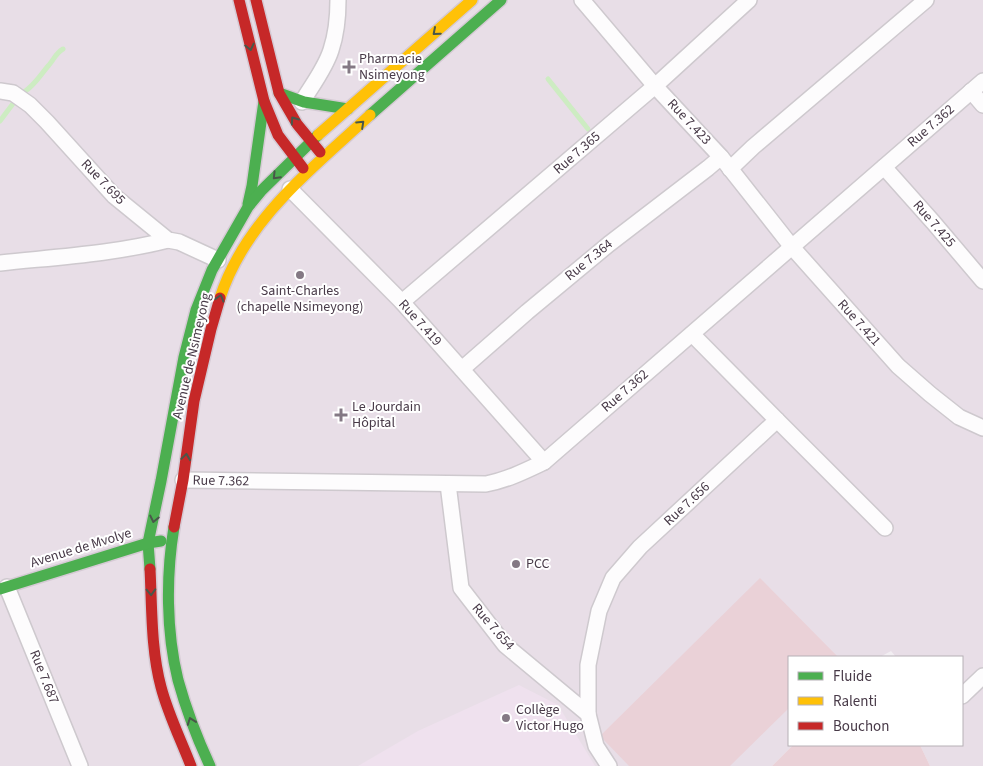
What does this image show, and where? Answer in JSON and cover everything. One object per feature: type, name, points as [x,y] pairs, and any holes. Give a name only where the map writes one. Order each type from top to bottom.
[{"type":"main road","points":[[239,0],[264,102],[278,135],[308,172]]},
{"type":"main road","points":[[256,0],[279,93],[285,107],[310,142],[325,157]]},
{"type":"main road","name":"Avenue de Nsimeyong","points":[[191,766],[172,719],[162,687],[154,645],[148,543],[184,357],[191,325],[203,290],[248,207],[262,190],[310,142],[472,0]]},
{"type":"main road","name":"Avenue de Nsimeyong","points":[[210,766],[189,716],[178,679],[171,642],[169,569],[194,402],[211,329],[227,277],[247,242],[267,214],[290,189],[400,88],[501,0]]},
{"type":"main road","points":[[279,93],[302,102],[348,110]]},
{"type":"main road","points":[[248,207],[264,102]]},
{"type":"main road","name":"Avenue de Mvolye","points":[[4,588],[148,543],[172,540]]},
{"type":"street","points":[[302,102],[319,75],[331,50],[338,16],[338,0]]},
{"type":"street","name":"Rue 7.423","points":[[582,0],[655,86],[726,163],[792,247]]},
{"type":"street","name":"Rue 7.365","points":[[402,302],[655,86],[749,0]]},
{"type":"street","name":"Rue 7.364","points":[[462,369],[609,244],[708,168],[726,163],[753,147],[926,0]]},
{"type":"street","name":"Rue 7.362","points":[[182,480],[486,484],[502,481],[544,462],[983,81]]},
{"type":"street","name":"Rue 7.695","points":[[0,91],[13,93],[30,105],[114,196],[168,240],[179,242],[218,260]]},
{"type":"street","points":[[971,92],[983,105]]},
{"type":"street","name":"Rue 7.425","points":[[884,167],[983,281]]},
{"type":"street","name":"Rue 7.419","points":[[290,189],[402,302],[544,462]]},
{"type":"street","points":[[0,262],[100,252],[168,240]]},
{"type":"street","name":"Rue 7.421","points":[[792,247],[898,366],[959,416],[983,428]]},
{"type":"street","points":[[692,334],[885,528]]},
{"type":"street","name":"Rue 7.656","points":[[588,714],[588,665],[599,611],[613,578],[640,547],[778,420]]},
{"type":"street","name":"Rue 7.654","points":[[448,484],[460,588],[505,645],[588,714]]},
{"type":"street","name":"Rue 7.687","points":[[4,588],[80,766]]},
{"type":"street","points":[[963,695],[983,676]]},
{"type":"street","points":[[588,714],[596,746],[609,766]]},
{"type":"shaded area","points":[[0,0],[983,0],[983,766],[930,766],[920,746],[963,746],[963,656],[895,656],[891,651],[882,656],[788,656],[788,746],[792,746],[772,766],[0,766]]},
{"type":"shaded area","points":[[760,578],[837,656],[788,656],[788,709],[730,766],[629,766],[600,736]]},
{"type":"shaded area","name":"Collège Victor Hugo","points":[[519,685],[558,705],[595,766],[358,766],[418,731]]},
{"type":"shaded area","points":[[792,746],[920,746],[930,766],[772,766]]},
{"type":"waterway","points":[[24,92],[35,83],[63,49]]},
{"type":"waterway","points":[[548,79],[588,129]]},
{"type":"waterway","points":[[0,121],[15,101]]},
{"type":"traffic: fast","points":[[370,115],[501,0]]},
{"type":"traffic: fast","points":[[279,93],[304,102],[348,109]]},
{"type":"traffic: fast","points":[[248,204],[264,101]]},
{"type":"traffic: fast","points":[[150,569],[148,543],[184,357],[196,310],[212,270],[248,207],[262,190],[318,135]]},
{"type":"traffic: fast","points":[[174,527],[171,545],[168,603],[171,642],[178,680],[188,713],[210,766]]},
{"type":"traffic: fast","points":[[0,589],[148,543],[161,541]]},
{"type":"traffic: slow","points":[[318,135],[472,0]]},
{"type":"traffic: slow","points":[[220,298],[231,270],[263,220],[304,176],[370,115]]},
{"type":"traffic: jam","points":[[239,0],[264,101],[278,135],[303,168]]},
{"type":"traffic: jam","points":[[256,0],[279,93],[297,124],[320,152]]},
{"type":"traffic: jam","points":[[174,527],[183,480],[194,401],[220,298]]},
{"type":"traffic: jam","points":[[150,569],[152,629],[158,673],[167,707],[191,766]]},
{"type":"place","name":"Pharmacie Nsimeyong","points":[[349,67]]},
{"type":"place","name":"Saint-Charles (chapelle Nsimeyong)","points":[[300,275]]},
{"type":"place","name":"Le Jourdain Hôpital","points":[[341,415]]},
{"type":"place","name":"PCC","points":[[516,564]]},
{"type":"place","name":"Collège Victor Hugo","points":[[506,718]]}]
